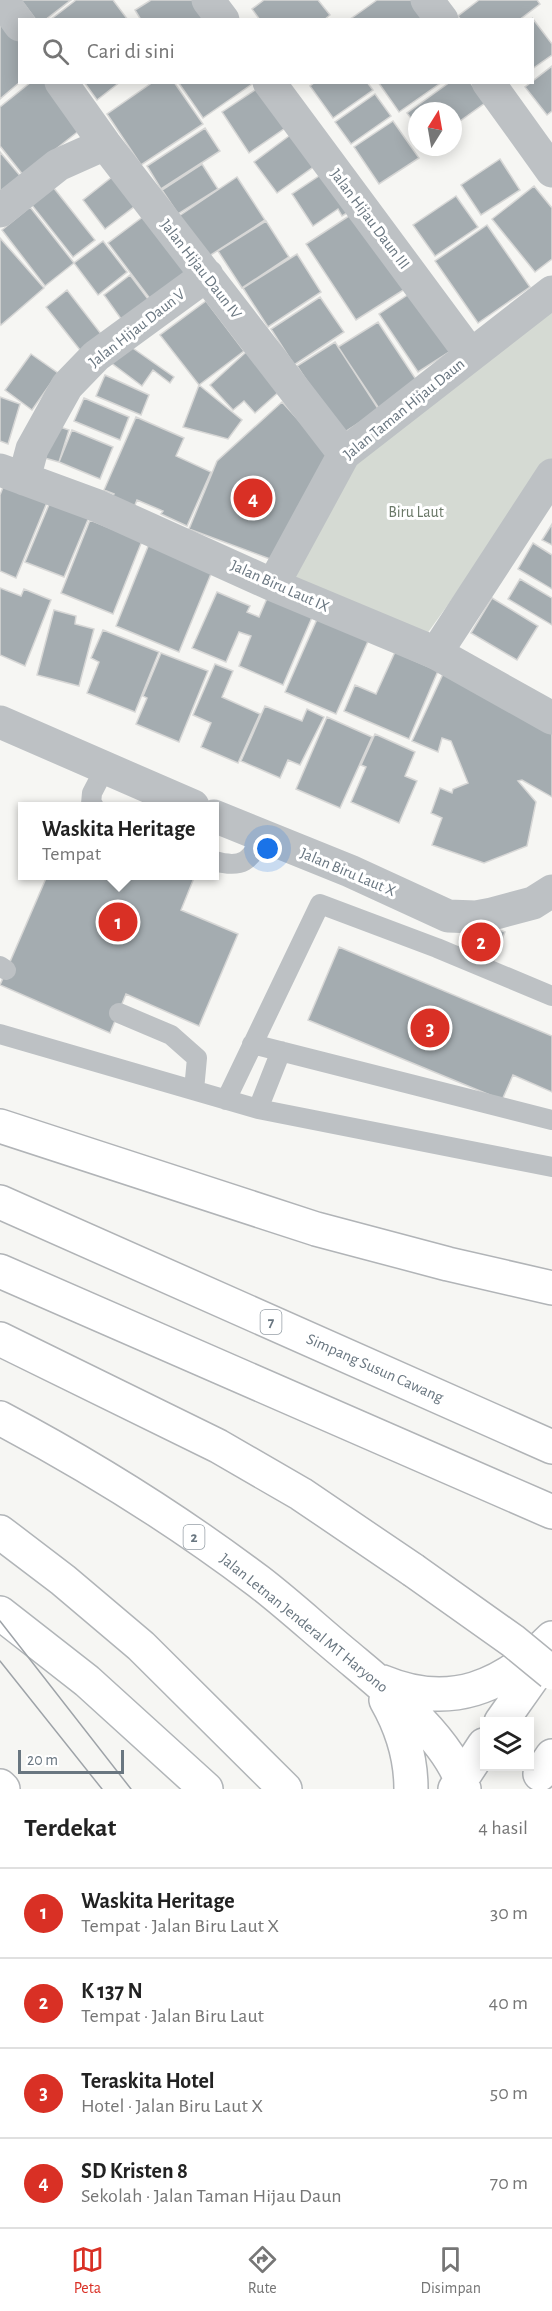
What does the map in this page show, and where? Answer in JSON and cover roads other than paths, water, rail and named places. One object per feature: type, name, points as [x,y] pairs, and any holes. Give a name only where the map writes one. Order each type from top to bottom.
[{"type":"main road","points":[[0,1126],[316,1229],[448,1264],[552,1288]]},
{"type":"main road","name":"Simpang Susun Cawang","points":[[0,1202],[547,1445]]},
{"type":"main road","points":[[0,1271],[552,1512]]},
{"type":"main road","points":[[0,1339],[218,1446],[301,1494],[413,1570],[513,1641],[552,1672]]},
{"type":"main road","name":"Jalan Letnan Jenderal MT Haryono","points":[[0,1418],[31,1434],[153,1508],[258,1581],[398,1698],[446,1754],[464,1787]]},
{"type":"main road","points":[[0,1532],[63,1580],[141,1646],[285,1789]]},
{"type":"main road","points":[[0,1613],[87,1681],[206,1789]]},
{"type":"main road","points":[[373,1677],[402,1690],[418,1692],[452,1694],[477,1689],[523,1666],[552,1638]]},
{"type":"main road","points":[[505,1717],[552,1651]]},
{"type":"main road","points":[[373,1677],[402,1731],[409,1759],[411,1789]]},
{"type":"main road","points":[[464,1787],[480,1754]]},
{"type":"street","points":[[2,0],[18,22]]},
{"type":"street","points":[[208,0],[222,18]]},
{"type":"street","points":[[427,0],[440,18]]},
{"type":"street","name":"Jalan Hijau Daun IV","points":[[62,84],[105,144],[344,454]]},
{"type":"street","name":"Jalan Hijau Daun III","points":[[270,84],[471,355]]},
{"type":"street","points":[[489,84],[552,171]]},
{"type":"street","points":[[0,211],[58,165],[105,144]]},
{"type":"street","name":"Jalan Hijau Daun V","points":[[12,474],[32,449],[67,386],[96,356],[207,275]]},
{"type":"street","name":"Jalan Taman Hijau Daun","points":[[273,585],[344,454],[552,292]]},
{"type":"street","name":"Jalan Biru Laut IX","points":[[12,474],[98,506],[273,585],[436,653],[552,718]]},
{"type":"street","points":[[436,653],[552,475]]},
{"type":"street","points":[[0,722],[182,802]]},
{"type":"street","name":"Jalan Biru Laut X","points":[[219,818],[350,872],[448,916]]},
{"type":"street","points":[[448,916],[492,914],[533,903],[552,891]]},
{"type":"lane","points":[[92,802],[92,793],[105,768]]},
{"type":"lane","points":[[219,862],[233,865],[243,864],[254,853],[263,836]]},
{"type":"lane","points":[[226,1100],[320,904],[437,948],[552,996]]},
{"type":"lane","points":[[437,948],[448,916]]},
{"type":"lane","points":[[119,1012],[171,1035],[197,1058],[194,1090]]},
{"type":"lane","points":[[0,1034],[258,1109],[552,1167]]},
{"type":"lane","points":[[252,1044],[552,1120]]},
{"type":"lane","points":[[258,1109],[281,1051]]},
{"type":"tram line","points":[[0,1621],[131,1789]]},
{"type":"tram line","points":[[0,1661],[102,1789]]},
{"type":"place","name":"SD Kristen 8","points":[[253,498]]},
{"type":"place","name":"Waskita Heritage","points":[[118,922]]},
{"type":"place","name":"K 137 N","points":[[481,942]]},
{"type":"place","name":"Teraskita Hotel","points":[[430,1028]]},
{"type":"park label","name":"Biru Laut","points":[[416,512]]}]
